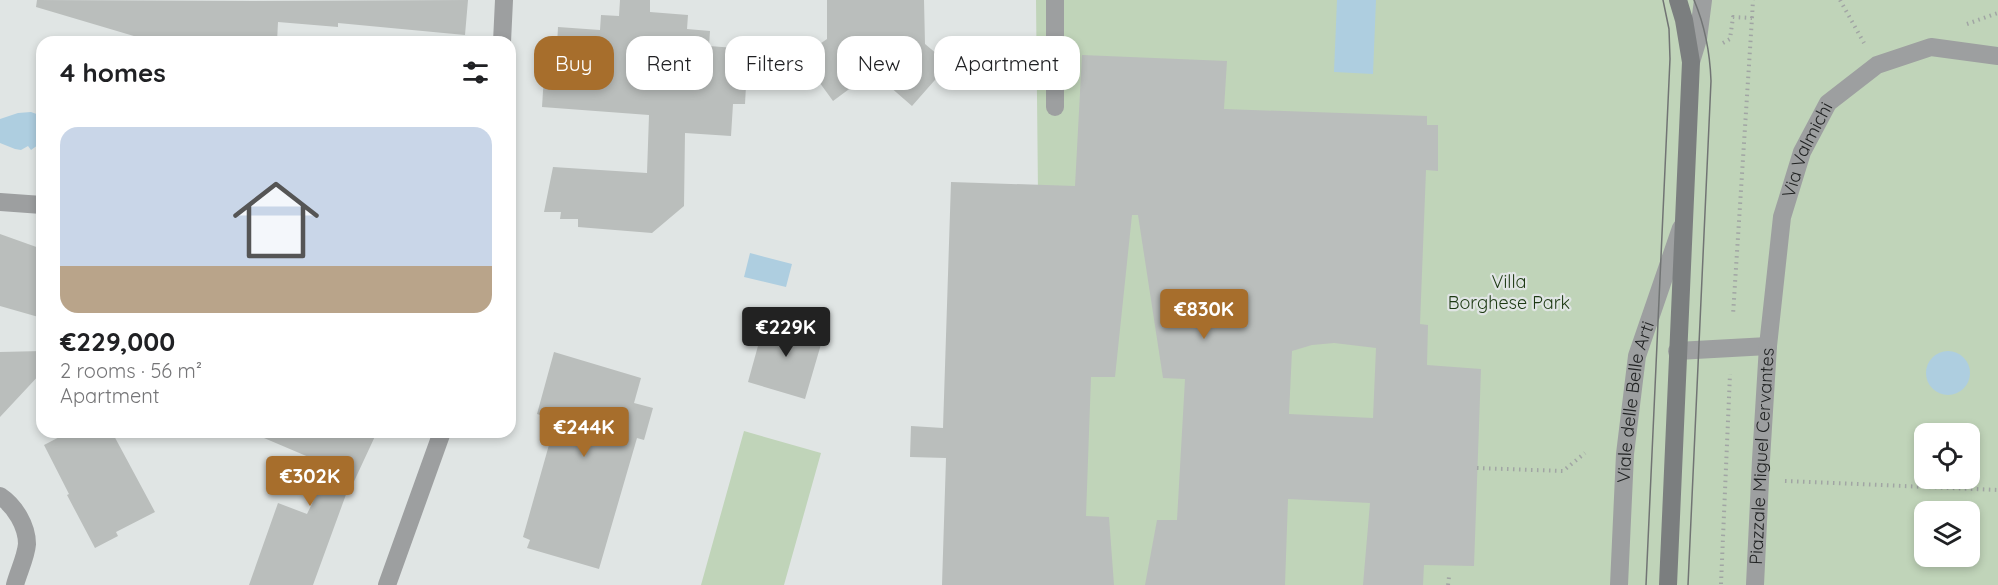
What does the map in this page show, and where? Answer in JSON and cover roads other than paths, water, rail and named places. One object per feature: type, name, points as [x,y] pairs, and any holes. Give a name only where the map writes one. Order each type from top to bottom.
[{"type":"street","points":[[502,36],[504,0]]},
{"type":"street","points":[[1055,0],[1055,107]]},
{"type":"street","name":"Viale delle Belle Arti","points":[[1668,585],[1691,62],[1678,0]]},
{"type":"street","points":[[1691,62],[1698,39],[1703,0]]},
{"type":"street","name":"Via Valmichi","points":[[1768,346],[1782,217],[1802,152],[1828,103],[1877,64],[1931,47],[1998,56]]},
{"type":"street","points":[[0,202],[36,205]]},
{"type":"street","name":"Viale delle Belle Arti","points":[[1619,585],[1625,454],[1636,356],[1683,224]]},
{"type":"street","name":"Piazzale Miguel Cervantes","points":[[1677,351],[1768,346],[1755,585]]},
{"type":"street","points":[[387,585],[440,438]]},
{"type":"street","points":[[0,496],[14,509],[20,519],[27,545],[15,585]]},
{"type":"water","points":[[1337,0],[1376,0],[1373,74],[1334,72]]},
{"type":"water","points":[[18,113],[36,114],[36,146],[31,150],[28,146],[21,150],[0,143],[0,119]]},
{"type":"water","points":[[750,253],[792,264],[786,287],[744,277]]},
{"type":"water","points":[[1948,351],[1957,352],[1964,357],[1969,364],[1969,382],[1964,389],[1957,394],[1948,395],[1939,394],[1932,389],[1927,382],[1926,373],[1927,364],[1932,357],[1939,352]]},
{"type":"tram line","points":[[1646,585],[1670,59],[1669,29],[1663,0]]},
{"type":"tram line","points":[[1688,585],[1711,81],[1706,40],[1694,0]]},
{"type":"park label","name":"Villa Borghese Park","points":[[1509,292]]}]
